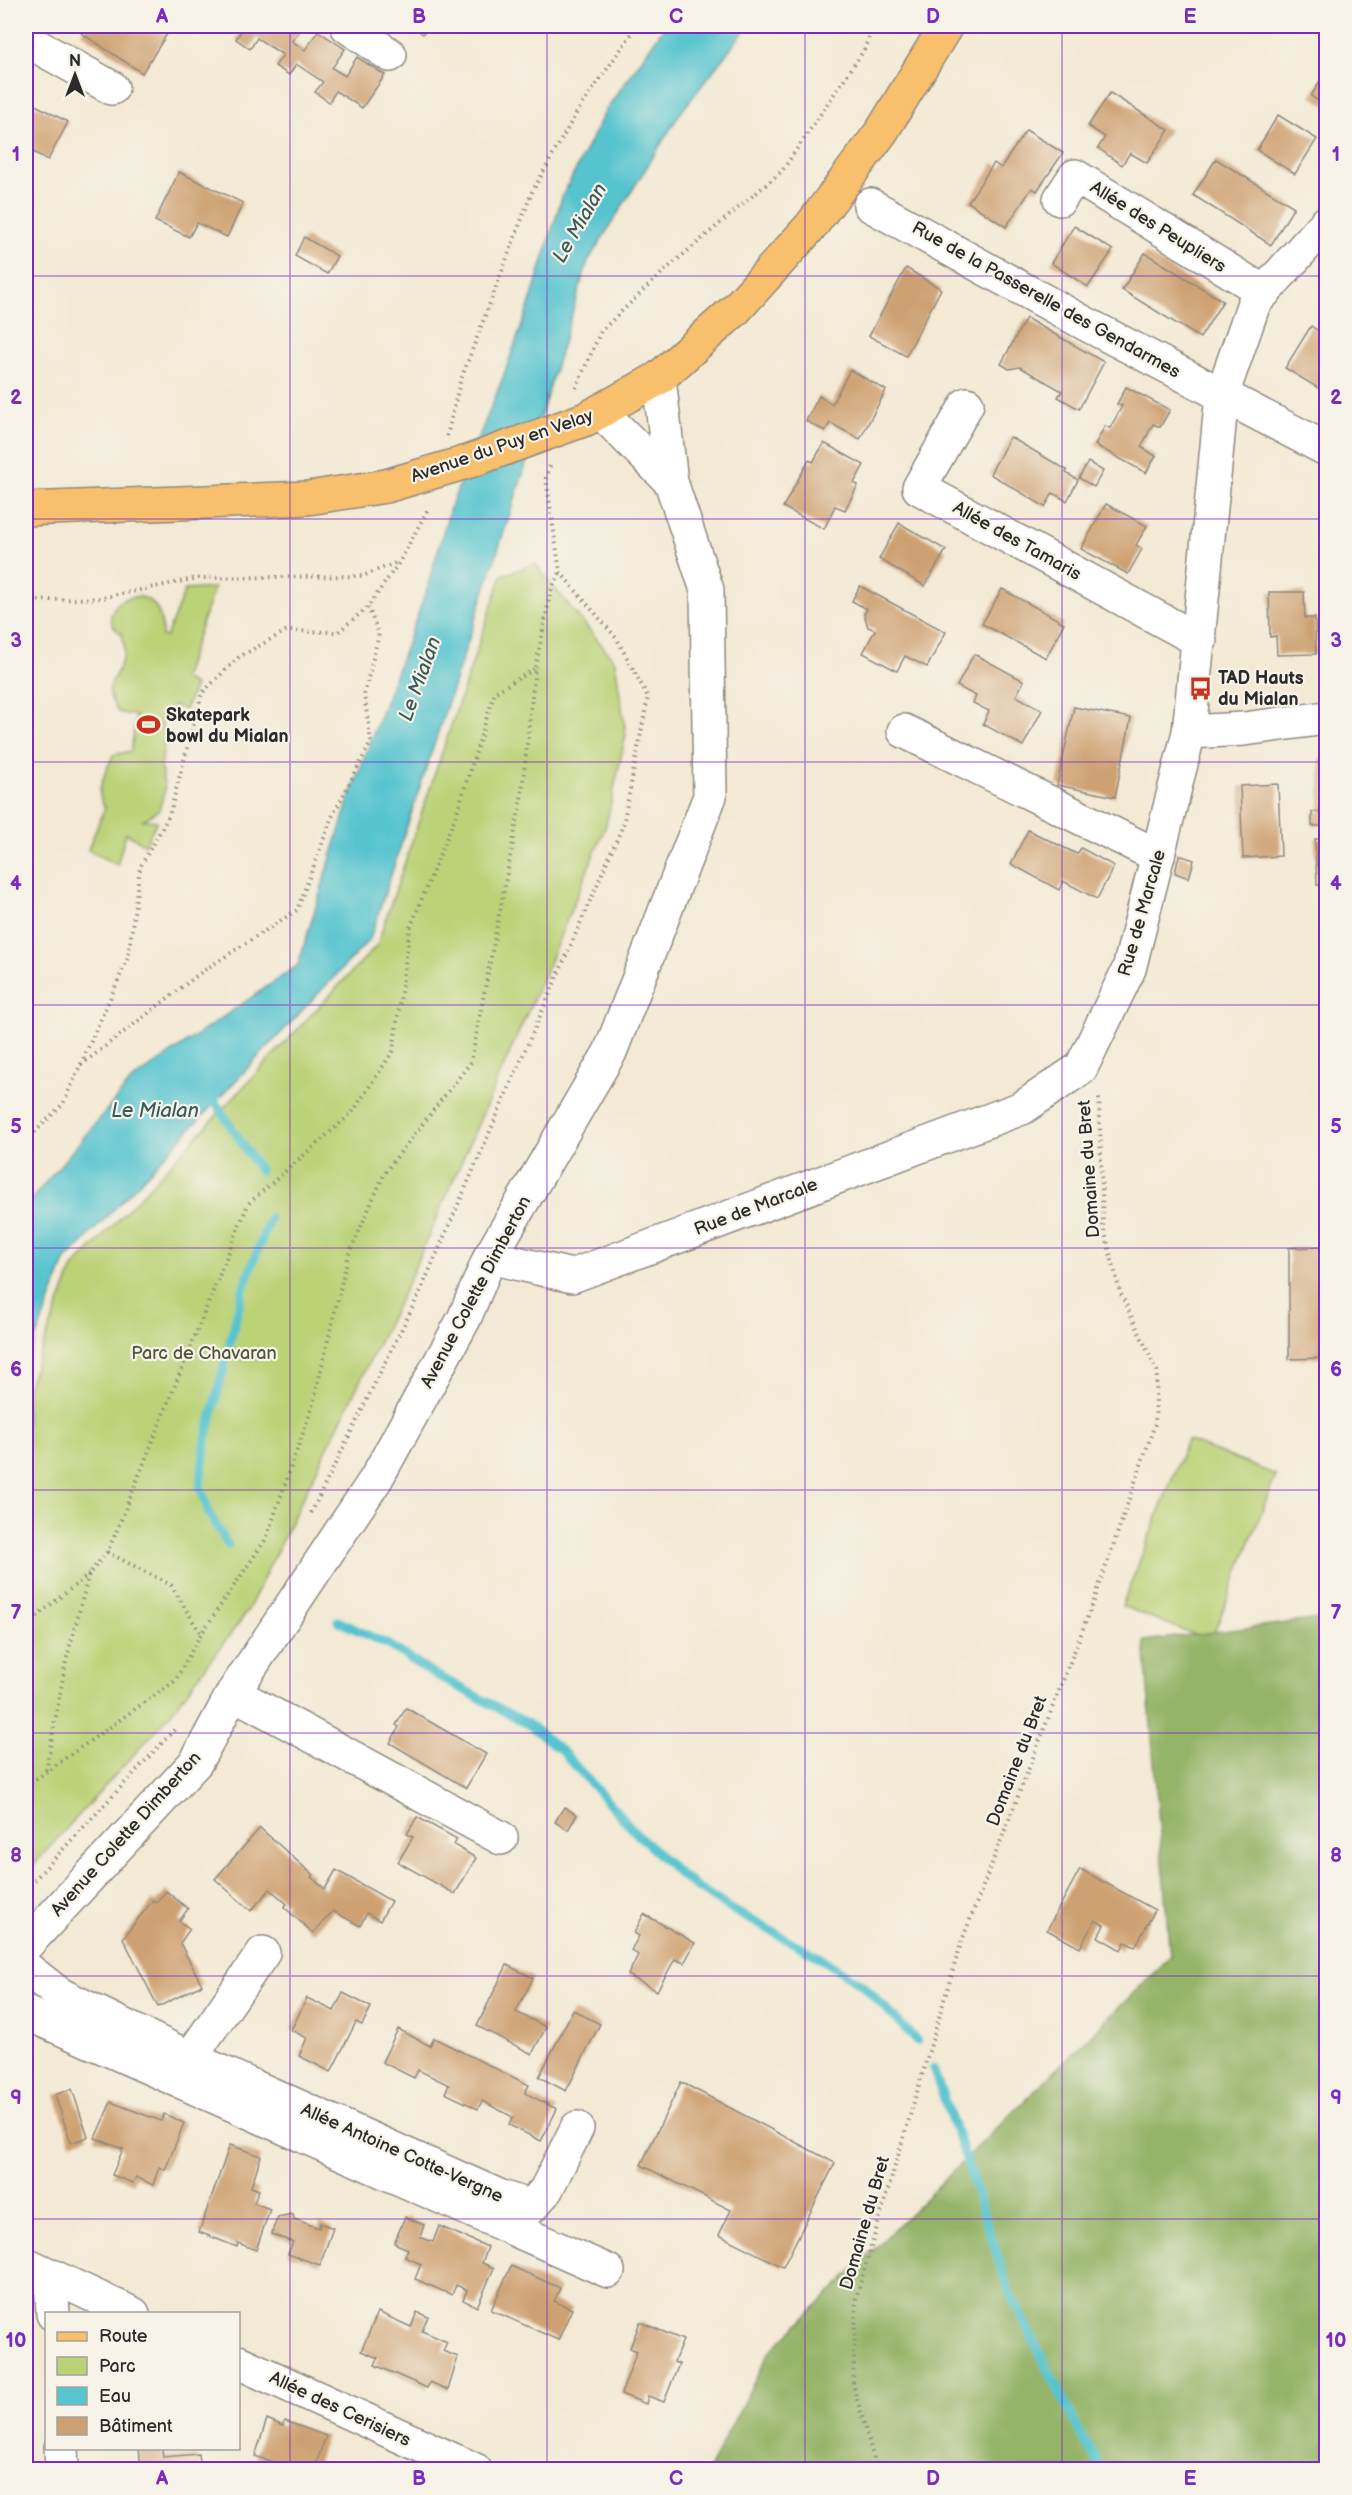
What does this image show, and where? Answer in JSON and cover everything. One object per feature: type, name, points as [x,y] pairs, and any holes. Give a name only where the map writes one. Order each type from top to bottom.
[{"type":"main road","name":"Avenue du Puy en Velay","points":[[26,509],[308,498],[386,486],[470,461],[659,378],[736,309],[811,226],[882,131],[946,26]]},
{"type":"street","points":[[347,26],[390,55]]},
{"type":"street","points":[[26,40],[112,88]]},
{"type":"street","name":"Allée des Peupliers","points":[[1060,199],[1075,176],[1264,292]]},
{"type":"street","name":"Rue de la Passerelle des Gendarmes","points":[[870,205],[1326,449]]},
{"type":"street","name":"Rue de Marcale","points":[[490,1257],[572,1276],[1022,1108],[1081,1068],[1129,969],[1189,732],[1200,641],[1222,395],[1254,303],[1326,223]]},
{"type":"street","name":"Avenue Colette Dimberton","points":[[26,1945],[196,1762],[233,1694],[376,1479],[464,1319],[490,1257],[610,1052],[710,796],[707,590],[671,482],[659,378]]},
{"type":"street","name":"Allée des Tamaris","points":[[967,404],[919,488],[1200,641]]},
{"type":"street","name":"Avenue Colette Dimberton","points":[[586,409],[671,482]]},
{"type":"street","points":[[1189,732],[1244,729],[1326,718]]},
{"type":"street","points":[[904,731],[1158,856]]},
{"type":"street","points":[[233,1694],[501,1838]]},
{"type":"street","points":[[190,2058],[263,1953]]},
{"type":"street","name":"Allée Antoine Cotte-Vergne","points":[[26,1968],[59,1994],[190,2058],[501,2197],[531,2207],[546,2190],[577,2128]]},
{"type":"street","points":[[26,2013],[608,2271]]},
{"type":"street","points":[[38,2270],[53,2312]]},
{"type":"street","points":[[38,2270],[131,2312]]},
{"type":"street","name":"Allée des Cerisiers","points":[[240,2363],[475,2469]]},
{"type":"street","points":[[61,2450],[62,2469]]},
{"type":"path","points":[[444,448],[460,382],[532,192],[578,112],[637,26]]},
{"type":"path","points":[[586,409],[601,332],[664,271],[782,171],[864,50],[873,26]]},
{"type":"path","points":[[307,1521],[421,1290],[623,825],[648,697],[617,639],[560,572],[546,478],[553,458]]},
{"type":"path","points":[[26,1141],[63,1104],[128,958],[140,867],[169,816],[202,693],[239,657],[286,631],[338,632],[368,607],[400,561],[427,513],[430,502]]},
{"type":"path","points":[[26,601],[102,598],[198,578],[363,576],[400,561]]},
{"type":"path","points":[[26,1786],[175,1681],[201,1634],[266,1539],[313,1404],[348,1256],[385,1172],[471,1062],[521,800],[535,669],[551,591],[560,572]]},
{"type":"path","points":[[79,1066],[203,971],[297,910],[332,817],[371,742],[364,695],[380,634],[368,607]]},
{"type":"path","points":[[26,1631],[39,1614],[89,1574],[107,1552],[248,1204],[352,1113],[393,1051],[410,928],[456,815],[495,692],[535,669]]},
{"type":"path","name":"Domaine du Bret","points":[[877,2469],[853,2384],[856,2298],[961,1943],[1095,1598],[1155,1424],[1157,1371],[1120,1292],[1103,1225],[1099,1096],[1081,1068]]},
{"type":"path","points":[[107,1552],[171,1585],[201,1634]]},
{"type":"path","points":[[46,1771],[66,1661],[89,1574]]},
{"type":"path","points":[[26,1889],[177,1727]]},
{"type":"green space","name":"Parc de Chavaran","points":[[535,564],[615,661],[626,735],[606,825],[545,973],[406,1287],[247,1612],[168,1717],[26,1873],[26,1390],[73,1268],[377,945],[502,575]]},
{"type":"green space","name":"Skatepark bowl du Mialan","points":[[214,588],[183,679],[195,685],[185,710],[174,705],[164,712],[161,722],[165,736],[161,768],[165,790],[159,810],[143,820],[157,821],[145,845],[126,833],[117,865],[88,850],[105,807],[100,795],[102,782],[113,755],[131,751],[136,716],[118,712],[110,694],[110,687],[122,662],[124,651],[122,634],[112,623],[112,613],[118,604],[128,598],[140,597],[151,602],[159,614],[162,636],[166,637],[185,590]]},
{"type":"green space","points":[[1187,1440],[1276,1475],[1211,1641],[1122,1606]]},
{"type":"green space","points":[[1326,1618],[1326,2469],[709,2469],[769,2353],[1170,1957],[1144,1641]]},
{"type":"water","name":"Le Mialan","points":[[665,26],[748,26],[679,115],[588,261],[523,474],[370,939],[65,1261],[26,1364],[26,1206],[131,1081],[298,965],[348,802],[426,592],[450,508],[502,380],[530,303],[562,197],[606,110]]},
{"type":"building","points":[[86,26],[154,26],[167,34],[142,73],[81,33]]},
{"type":"building","points":[[239,26],[303,26],[292,41],[305,50],[318,31],[345,49],[332,68],[345,76],[357,57],[385,75],[362,108],[336,91],[329,102],[315,92],[323,82],[296,64],[289,75],[275,66],[283,55],[257,38],[250,49],[236,39],[243,28]]},
{"type":"building","points":[[412,26],[429,26],[423,34]]},
{"type":"building","points":[[1326,71],[1326,106],[1311,96]]},
{"type":"building","points":[[1110,93],[1169,130],[1147,163],[1130,153],[1122,165],[1098,148],[1105,137],[1088,126]]},
{"type":"building","points":[[26,100],[68,122],[48,160],[26,148]]},
{"type":"building","points":[[1278,115],[1317,139],[1295,174],[1257,150]]},
{"type":"building","points":[[1026,130],[1063,153],[1037,191],[1032,188],[1006,227],[968,202],[994,163],[1001,168]]},
{"type":"building","points":[[1216,159],[1294,207],[1271,245],[1193,195]]},
{"type":"building","points":[[179,172],[243,203],[227,237],[197,223],[189,237],[155,221]]},
{"type":"building","points":[[1074,226],[1113,250],[1088,287],[1051,263]]},
{"type":"building","points":[[304,237],[337,256],[327,274],[295,256]]},
{"type":"building","points":[[1145,253],[1223,301],[1200,338],[1122,290]]},
{"type":"building","points":[[906,268],[941,289],[906,356],[869,336]]},
{"type":"building","points":[[1026,318],[1104,362],[1079,409],[1058,397],[1062,391],[1020,367],[1009,369],[1001,364]]},
{"type":"building","points":[[1311,326],[1326,336],[1326,393],[1285,368]]},
{"type":"building","points":[[850,370],[886,390],[860,439],[830,423],[825,431],[806,421],[819,396],[832,404]]},
{"type":"building","points":[[1126,387],[1170,410],[1160,427],[1153,424],[1141,447],[1156,456],[1146,473],[1095,445],[1105,426],[1110,428],[1122,406],[1117,404]]},
{"type":"building","points":[[1010,437],[1067,470],[1066,473],[1078,480],[1067,501],[1053,493],[1045,507],[990,474]]},
{"type":"building","points":[[824,443],[864,465],[854,483],[858,485],[845,510],[835,506],[824,529],[783,507],[809,460],[813,462]]},
{"type":"building","points":[[1088,462],[1103,471],[1094,487],[1079,478]]},
{"type":"building","points":[[1106,504],[1147,526],[1136,545],[1142,549],[1128,574],[1081,549]]},
{"type":"building","points":[[899,523],[946,550],[925,586],[879,559]]},
{"type":"building","points":[[860,586],[946,632],[927,667],[905,656],[897,671],[863,653],[875,630],[868,627],[864,614],[867,609],[852,601]]},
{"type":"building","points":[[1002,589],[1064,623],[1046,658],[982,624]]},
{"type":"building","points":[[1269,592],[1304,592],[1305,618],[1315,618],[1316,654],[1277,655],[1276,636],[1270,637]]},
{"type":"building","points":[[974,654],[1024,681],[1016,696],[1042,710],[1023,746],[983,724],[989,711],[973,703],[976,696],[957,686]]},
{"type":"building","points":[[1074,707],[1131,718],[1115,797],[1057,785]]},
{"type":"building","points":[[1320,757],[1326,757],[1326,826],[1312,826],[1312,812],[1320,812]]},
{"type":"building","points":[[1278,784],[1281,856],[1243,858],[1240,786]]},
{"type":"building","points":[[1028,830],[1077,854],[1081,848],[1114,866],[1097,899],[1063,881],[1059,890],[1011,864]]},
{"type":"building","points":[[1315,839],[1326,839],[1326,885],[1317,885]]},
{"type":"building","points":[[1179,855],[1194,860],[1189,878],[1175,873]]},
{"type":"building","points":[[1326,1247],[1326,1358],[1289,1359],[1289,1248]]},
{"type":"building","points":[[406,1708],[486,1754],[466,1788],[390,1743],[399,1727],[396,1725]]},
{"type":"building","points":[[564,1807],[577,1815],[568,1830],[555,1822]]},
{"type":"building","points":[[417,1817],[457,1839],[454,1845],[476,1858],[455,1894],[398,1862],[413,1837],[407,1834]]},
{"type":"building","points":[[260,1828],[313,1875],[311,1877],[325,1889],[336,1870],[391,1901],[380,1921],[367,1913],[360,1926],[333,1911],[313,1933],[284,1907],[287,1904],[270,1889],[251,1911],[215,1879]]},
{"type":"building","points":[[1080,1869],[1155,1910],[1135,1947],[1125,1942],[1121,1950],[1098,1937],[1104,1925],[1095,1920],[1080,1948],[1047,1930]]},
{"type":"building","points":[[166,1891],[188,1909],[179,1921],[190,1929],[180,1943],[202,1985],[158,2007],[123,1938],[153,1900],[156,1903]]},
{"type":"building","points":[[644,1914],[695,1943],[684,1963],[675,1959],[657,1991],[628,1975],[638,1955],[631,1950],[639,1936],[634,1933]]},
{"type":"building","points":[[507,1965],[533,1978],[516,2012],[546,2027],[532,2054],[477,2026]]},
{"type":"building","points":[[343,1993],[371,2007],[362,2025],[356,2022],[331,2072],[299,2056],[307,2038],[291,2030],[307,1998],[334,2011]]},
{"type":"building","points":[[573,2010],[600,2024],[566,2091],[539,2077]]},
{"type":"building","points":[[398,2029],[430,2046],[434,2038],[529,2085],[525,2093],[557,2109],[541,2141],[509,2125],[513,2117],[482,2101],[478,2109],[445,2093],[449,2085],[418,2070],[414,2078],[382,2062]]},
{"type":"building","points":[[681,2082],[835,2163],[783,2267],[719,2235],[731,2210],[641,2165]]},
{"type":"building","points":[[72,2089],[88,2137],[71,2143],[55,2095]]},
{"type":"building","points":[[111,2102],[161,2121],[164,2114],[184,2123],[165,2170],[159,2167],[153,2185],[136,2177],[133,2183],[112,2175],[123,2149],[95,2138]]},
{"type":"building","points":[[230,2145],[261,2156],[251,2187],[259,2190],[254,2203],[270,2209],[256,2250],[238,2243],[237,2247],[199,2232]]},
{"type":"building","points":[[293,2214],[294,2219],[319,2228],[320,2223],[333,2228],[320,2265],[288,2254],[293,2242],[271,2234],[278,2217]]},
{"type":"building","points":[[405,2217],[424,2225],[420,2237],[433,2242],[439,2226],[488,2247],[482,2263],[494,2268],[477,2307],[463,2300],[467,2290],[456,2285],[452,2295],[415,2279],[421,2264],[405,2257],[408,2249],[394,2243]]},
{"type":"building","points":[[511,2266],[560,2288],[554,2301],[572,2309],[558,2340],[491,2310]]},
{"type":"building","points":[[378,2312],[411,2327],[417,2312],[428,2317],[422,2331],[447,2342],[443,2351],[458,2357],[448,2390],[430,2382],[427,2388],[375,2365],[378,2358],[361,2351]]},
{"type":"building","points":[[640,2322],[683,2340],[674,2362],[679,2364],[664,2402],[648,2396],[646,2404],[621,2394],[637,2351],[630,2348]]},
{"type":"building","points":[[267,2419],[283,2426],[285,2421],[326,2436],[314,2469],[293,2469],[255,2456]]},
{"type":"building","points":[[139,2450],[162,2450],[163,2457],[199,2454],[201,2469],[141,2469]]},
{"type":"waterway","points":[[210,1094],[260,1171]]},
{"type":"waterway","points":[[228,1545],[209,1513],[200,1485],[206,1439],[244,1286],[270,1218]]},
{"type":"waterway","points":[[338,1621],[389,1645],[427,1670],[528,1724],[562,1751],[636,1833],[685,1879],[729,1908],[819,1957],[865,1987],[917,2041]]},
{"type":"waterway","points":[[933,2069],[965,2156],[1009,2292],[1084,2441],[1103,2470]]},
{"type":"place","name":"TAD Hauts du Mialan","points":[[1200,688]]},
{"type":"place","name":"Skatepark bowl du Mialan","points":[[148,725]]}]
